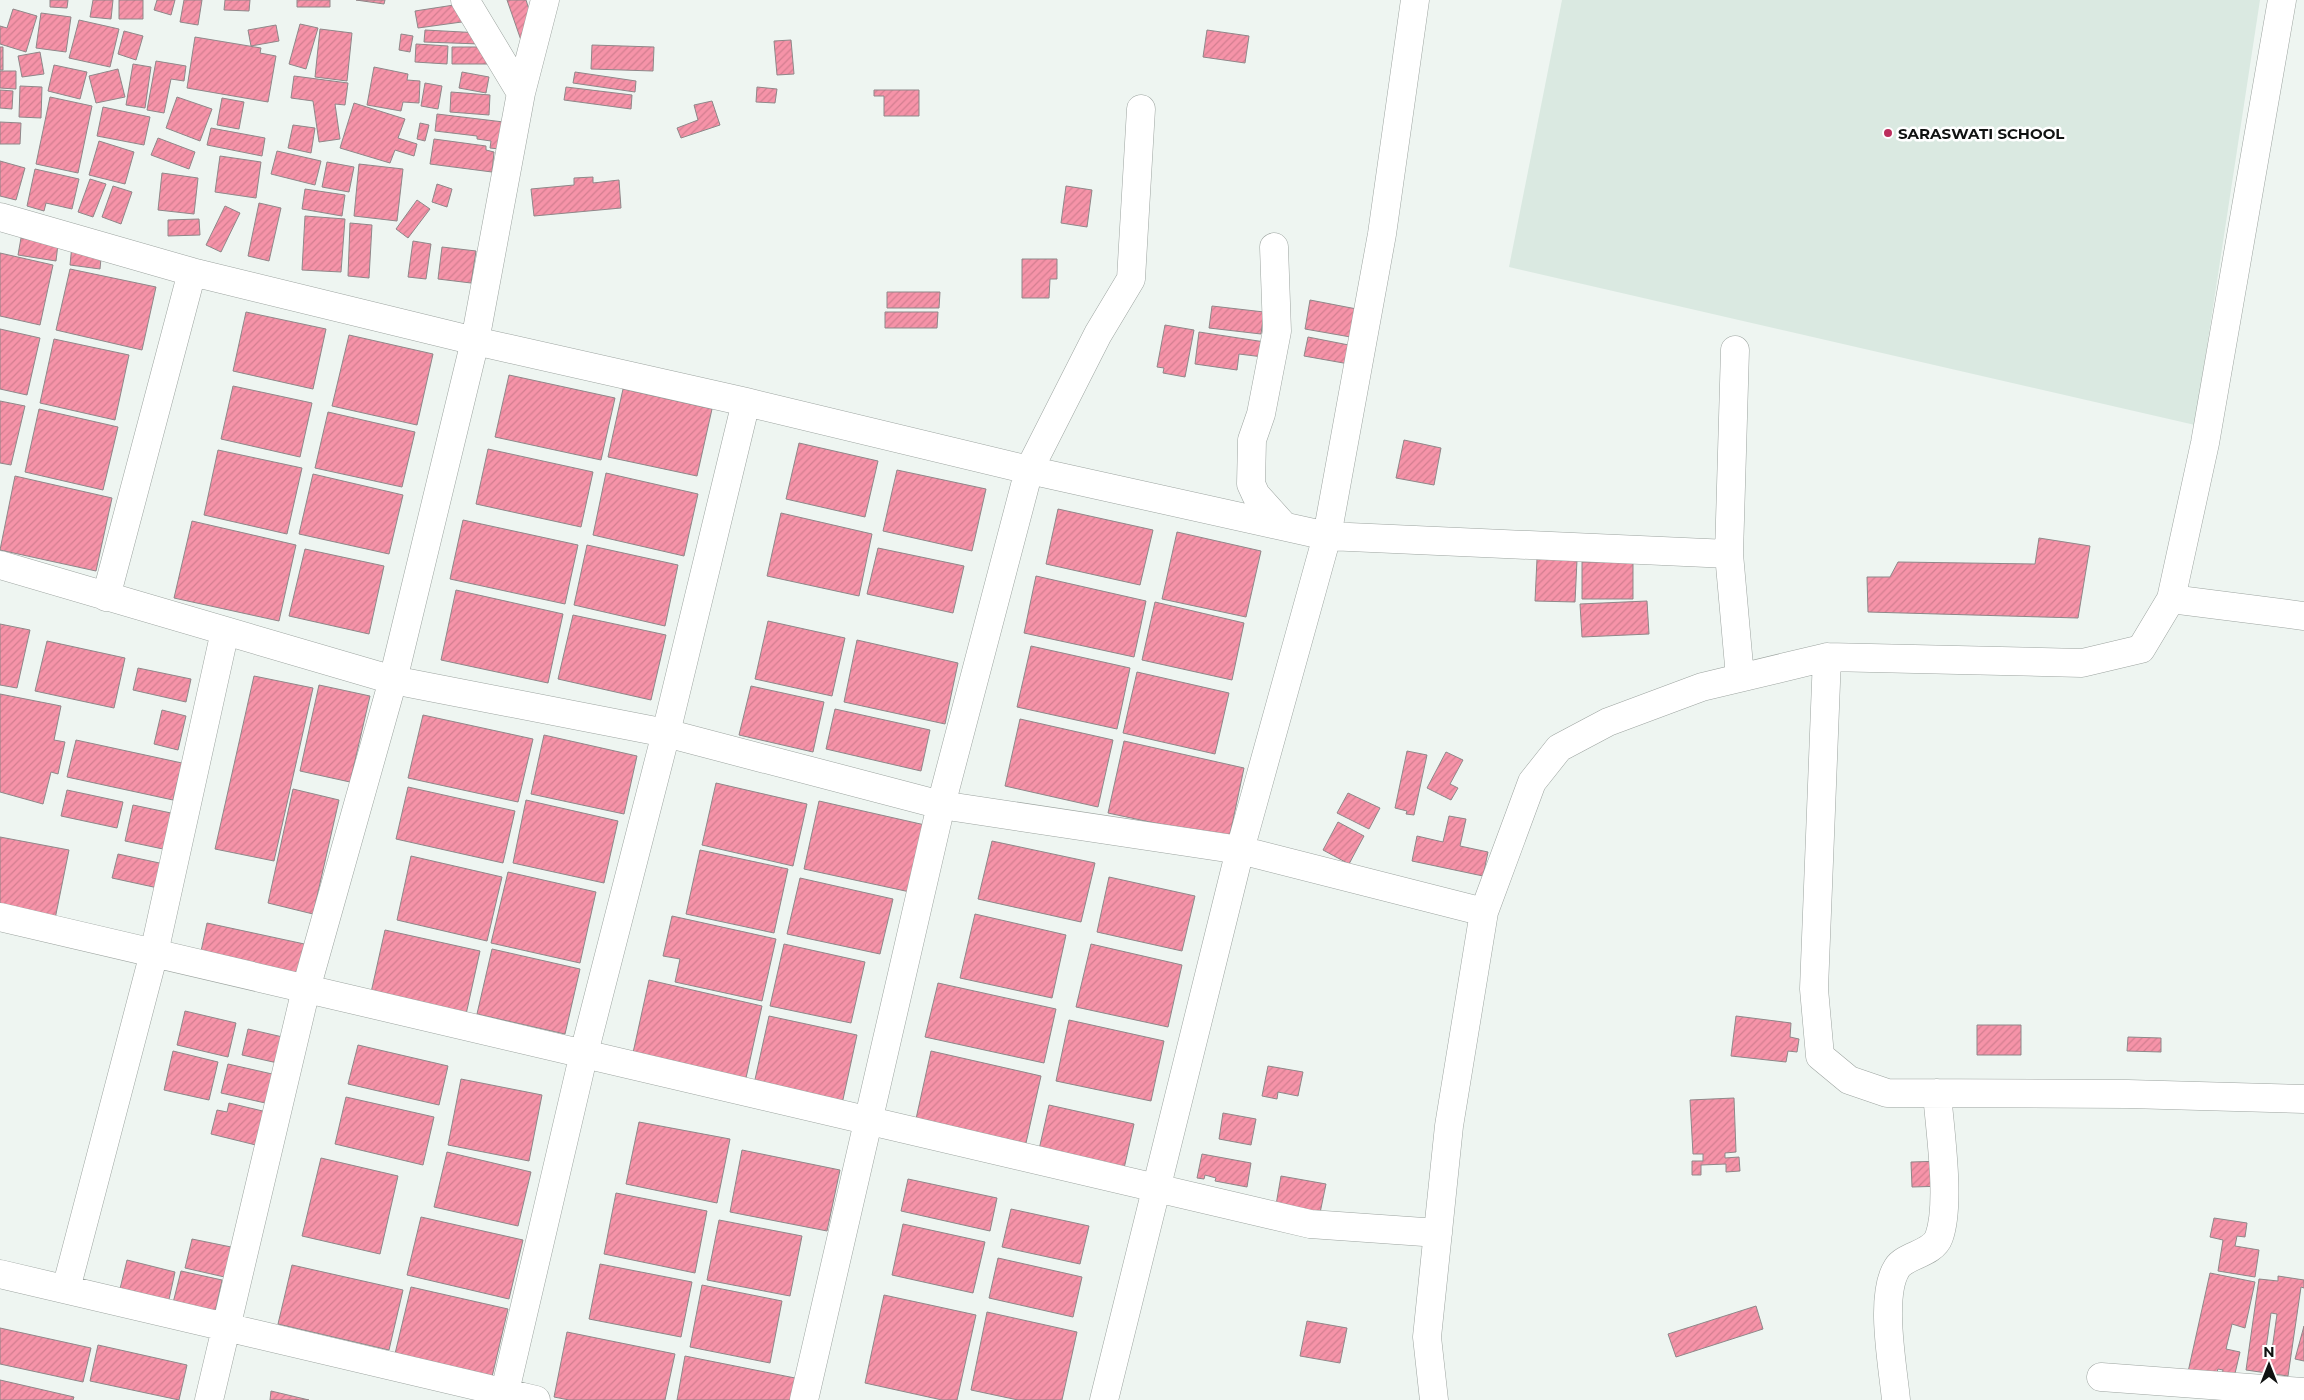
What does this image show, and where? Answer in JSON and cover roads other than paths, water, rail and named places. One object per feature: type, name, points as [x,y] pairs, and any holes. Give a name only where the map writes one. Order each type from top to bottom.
[{"type":"street","points":[[465,0],[521,93]]},
{"type":"street","points":[[208,1400],[306,989],[393,680],[475,341],[521,93],[545,0]]},
{"type":"street","points":[[1104,1400],[1158,1188],[1240,850],[1327,536],[1382,234],[1415,0]]},
{"type":"street","points":[[1434,1400],[1427,1337],[1449,1126],[1484,912],[1532,782],[1558,748],[1608,722],[1702,686],[1827,657],[2082,663],[2141,649],[2171,599],[2205,443],[2282,0]]},
{"type":"street","points":[[804,1400],[941,805],[1029,470],[1098,334],[1131,279],[1141,109]]},
{"type":"street","points":[[0,217],[192,272],[475,341],[746,402],[1029,470],[1327,536],[1729,554]]},
{"type":"street","points":[[1274,247],[1277,331],[1261,414],[1252,440],[1251,484],[1256,495],[1284,526]]},
{"type":"street","points":[[106,597],[192,272]]},
{"type":"street","points":[[1735,350],[1729,554],[1740,677]]},
{"type":"street","points":[[504,1396],[584,1053],[666,733],[746,402]]},
{"type":"street","points":[[0,565],[393,680],[666,733],[941,805],[1240,850],[1484,912]]},
{"type":"street","points":[[2171,599],[2304,616]]},
{"type":"street","points":[[66,1289],[154,953],[225,631]]},
{"type":"street","points":[[1827,657],[1814,989],[1820,1056],[1849,1080],[1887,1093],[2128,1094],[2304,1099]]},
{"type":"street","points":[[0,917],[1310,1224],[1438,1233]]},
{"type":"street","points":[[1896,1400],[1888,1308],[1889,1289],[1897,1267],[1931,1248],[1938,1240],[1945,1214],[1937,1093]]},
{"type":"street","points":[[0,1274],[226,1327],[504,1396],[536,1400]]},
{"type":"street","points":[[2101,1377],[2304,1392]]},
{"type":"place","name":"SARASWATI SCHOOL","points":[[1888,133]]}]
